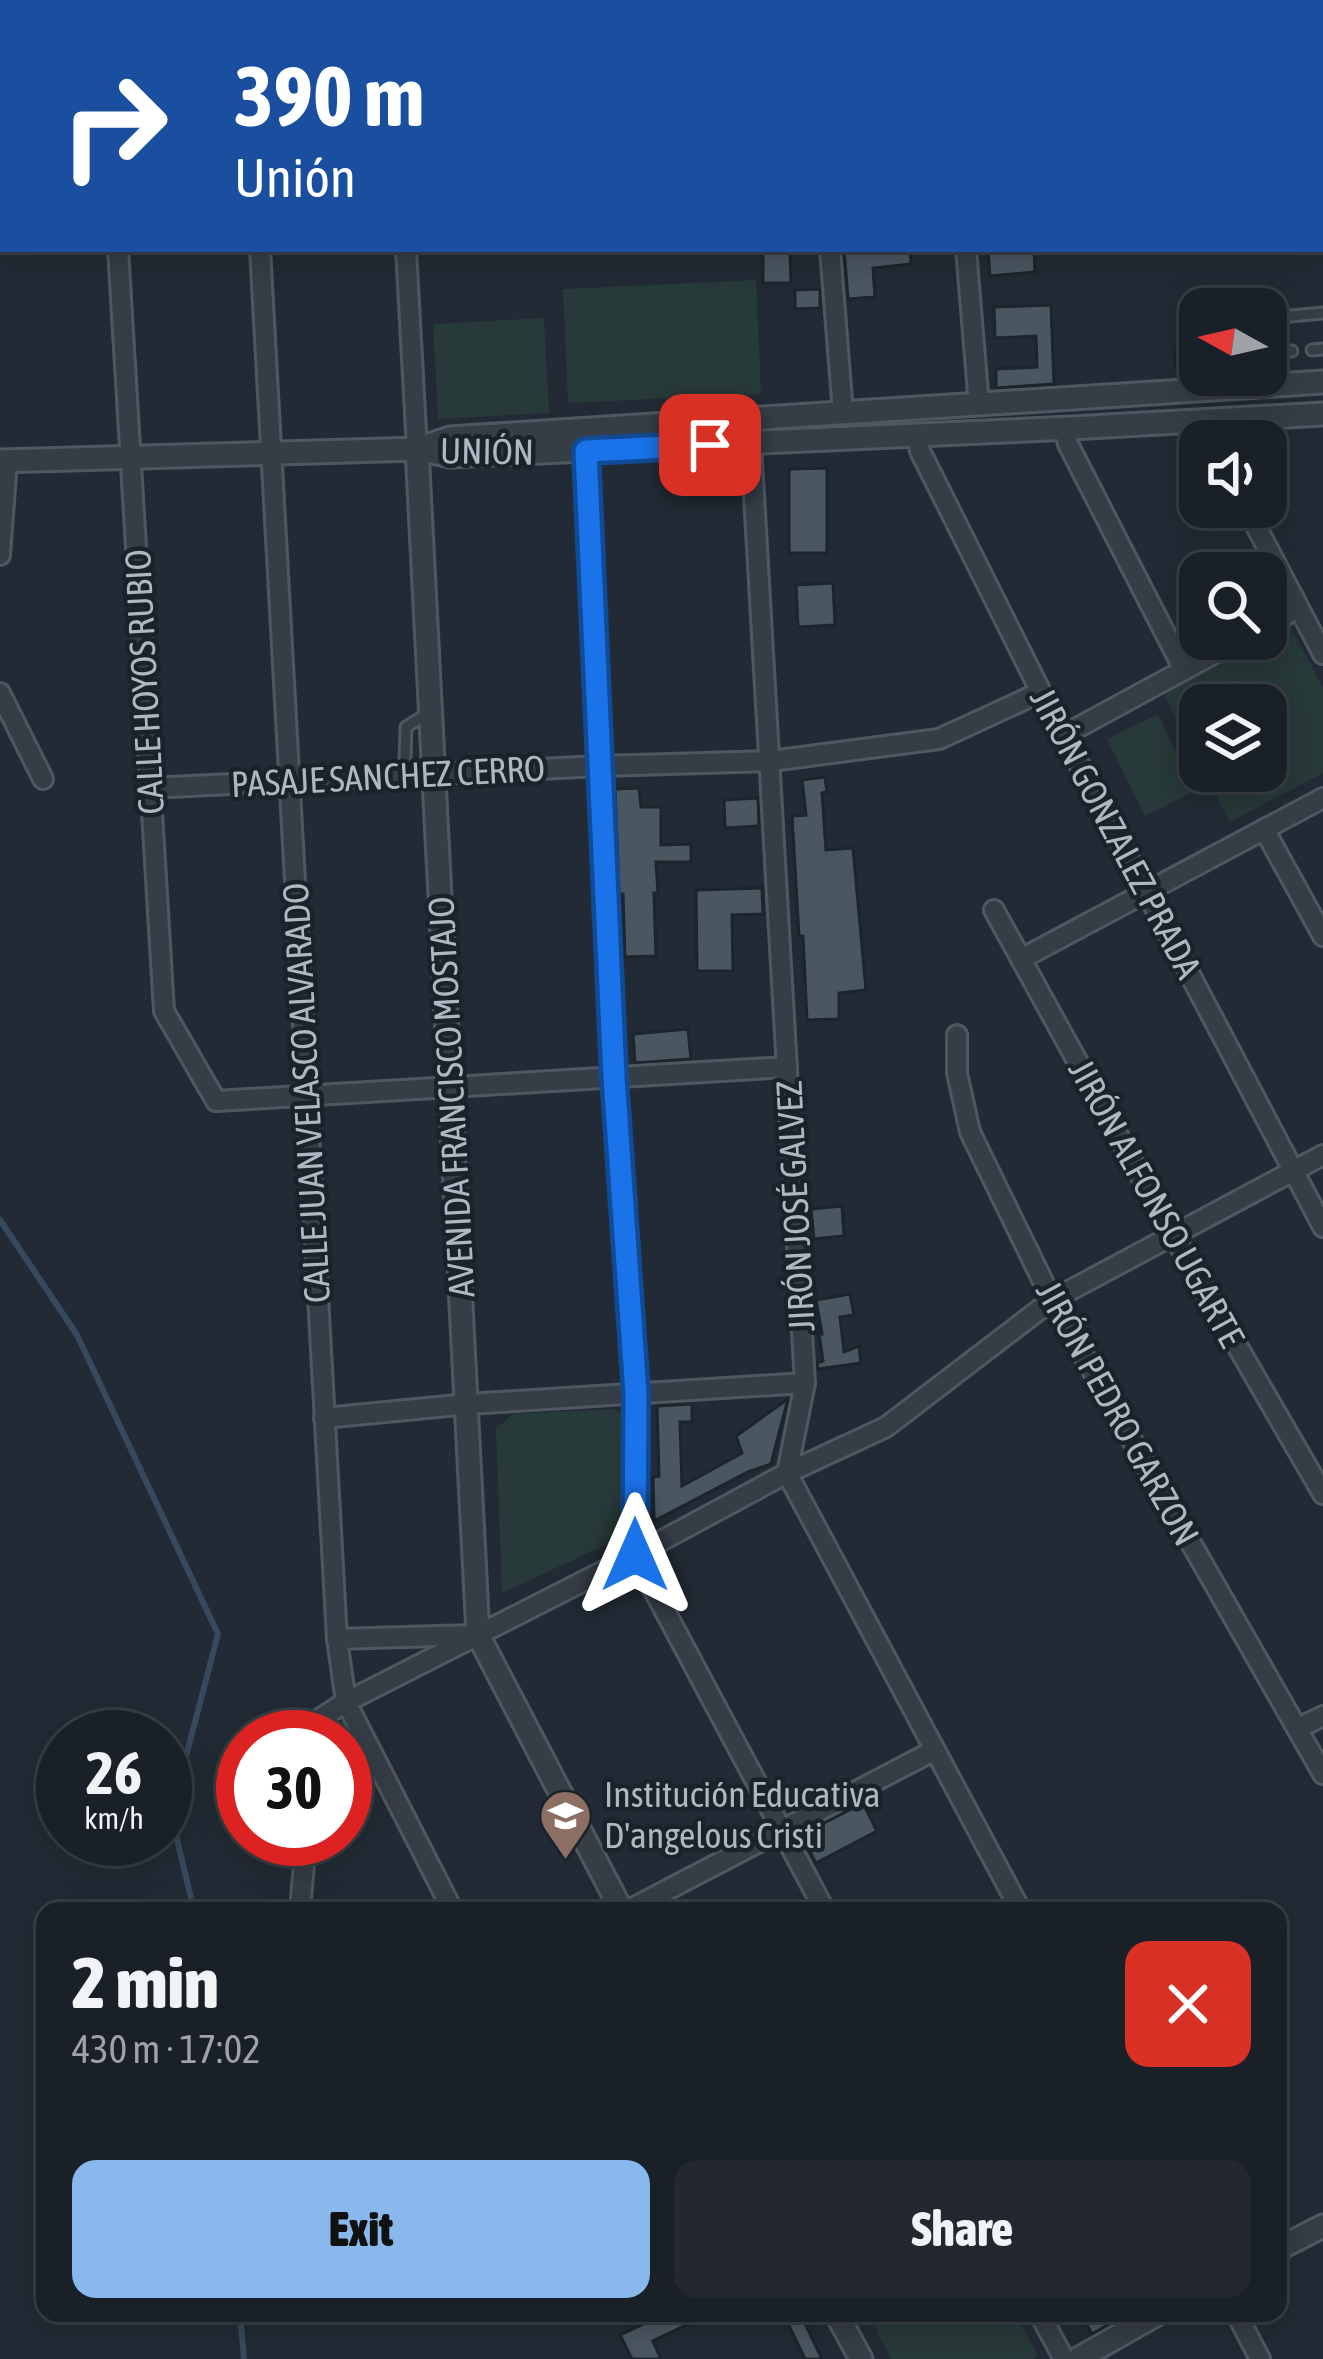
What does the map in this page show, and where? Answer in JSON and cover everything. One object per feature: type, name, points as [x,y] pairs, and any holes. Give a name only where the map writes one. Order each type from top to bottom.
[{"type":"street","name":"CALLE HOYOS RUBIO","points":[[118,252],[164,1011],[216,1101],[308,1098]]},
{"type":"street","name":"CALLE JUAN VELASCO ALVARADO","points":[[260,252],[337,1639],[346,1702],[448,1902]]},
{"type":"street","name":"AVENIDA FRANCISCO MOSTAJO","points":[[406,252],[478,1635],[619,1902]]},
{"type":"street","points":[[830,252],[843,413]]},
{"type":"street","points":[[966,252],[979,405]]},
{"type":"street","name":"UNIÓN","points":[[1287,385],[1323,382]]},
{"type":"street","name":"UNIÓN","points":[[417,449],[450,438],[1179,392]]},
{"type":"street","name":"UNIÓN","points":[[1277,420],[1323,414]]},
{"type":"street","points":[[1064,428],[1184,670]]},
{"type":"street","name":"UNIÓN","points":[[417,449],[452,456],[1064,428],[1179,429]]},
{"type":"street","name":"JIRÓN GONZALEZ PRADA","points":[[917,435],[920,451],[1041,692],[1323,1227]]},
{"type":"street","name":"JIRÓN JOSÉ GALVEZ","points":[[751,442],[805,1383],[787,1473]]},
{"type":"street","points":[[0,556],[4,461],[417,449]]},
{"type":"street","points":[[586,451],[614,1077],[636,1393],[635,1555],[820,1902]]},
{"type":"street","points":[[1257,528],[1323,654]]},
{"type":"street","points":[[1287,614],[1298,608]]},
{"type":"street","points":[[1064,735],[1202,660]]},
{"type":"street","name":"PASAJE SANCHEZ CERRO","points":[[150,788],[771,761],[939,739],[1041,692]]},
{"type":"street","points":[[0,693],[43,779]]},
{"type":"street","points":[[1021,959],[1323,798]]},
{"type":"street","points":[[1264,829],[1323,937]]},
{"type":"street","name":"JIRÓN ALFONSO UGARTE","points":[[994,910],[1323,1494]]},
{"type":"street","name":"JIRÓN PEDRO GARZON","points":[[957,1035],[957,1073],[970,1132],[1052,1300],[1323,1774]]},
{"type":"street","points":[[308,1098],[787,1067]]},
{"type":"street","points":[[333,1710],[787,1473],[886,1427],[1052,1300],[1323,1155]]},
{"type":"street","points":[[324,1418],[805,1383]]},
{"type":"street","points":[[787,1473],[1016,1902]]},
{"type":"street","points":[[337,1639],[478,1635]]},
{"type":"street","points":[[1298,1728],[1323,1716]]},
{"type":"street","points":[[642,1902],[935,1750]]},
{"type":"street","points":[[301,1902],[304,1866]]},
{"type":"street","points":[[1287,2244],[1323,2226]]},
{"type":"street","points":[[841,2322],[861,2359]]},
{"type":"street","points":[[1045,2322],[1064,2359]]},
{"type":"street","points":[[1078,2359],[1143,2322]]},
{"type":"street","points":[[1241,2322],[1260,2359]]},
{"type":"lane","points":[[1287,316],[1323,313]]},
{"type":"lane","points":[[397,776],[405,760],[406,727],[430,712]]},
{"type":"shaded area","points":[[756,280],[761,394],[568,403],[563,289]]},
{"type":"shaded area","points":[[544,318],[549,413],[438,419],[433,324]]},
{"type":"shaded area","points":[[1287,628],[1323,688],[1323,773],[1287,792],[1287,684],[1180,684],[1226,660],[1287,660]]},
{"type":"shaded area","points":[[1179,685],[1179,724],[1163,693]]},
{"type":"shaded area","points":[[1158,714],[1179,758],[1179,792],[1193,792],[1145,816],[1107,739]]},
{"type":"shaded area","points":[[1214,792],[1287,792],[1230,822]]},
{"type":"shaded area","points":[[615,1409],[629,1418],[629,1534],[502,1593],[496,1429],[513,1414]]},
{"type":"shaded area","points":[[872,2322],[1020,2322],[1038,2356],[1033,2359],[891,2359]]},
{"type":"building","points":[[763,252],[790,252],[791,283],[763,283]]},
{"type":"building","points":[[844,252],[910,252],[911,264],[873,268],[875,297],[848,299]]},
{"type":"building","points":[[988,252],[1034,252],[1035,272],[990,276]]},
{"type":"building","points":[[820,289],[820,308],[795,309],[795,290]]},
{"type":"building","points":[[1051,305],[1054,384],[996,388],[996,369],[1037,367],[1036,336],[995,338],[994,307]]},
{"type":"building","points":[[827,468],[827,553],[789,553],[789,469]]},
{"type":"building","points":[[833,583],[835,625],[798,627],[796,585]]},
{"type":"building","points":[[825,777],[826,850],[853,848],[866,990],[839,993],[839,1019],[807,1020],[792,816],[806,815],[802,780]]},
{"type":"building","points":[[639,788],[641,807],[661,807],[661,845],[691,844],[691,862],[656,862],[656,956],[625,957],[615,789]]},
{"type":"building","points":[[758,798],[759,826],[725,828],[724,800]]},
{"type":"building","points":[[762,888],[763,914],[732,915],[733,971],[697,971],[696,890]]},
{"type":"building","points":[[688,1029],[691,1059],[635,1063],[633,1034]]},
{"type":"building","points":[[842,1206],[844,1236],[814,1239],[811,1209]]},
{"type":"building","points":[[850,1294],[854,1315],[840,1317],[844,1352],[859,1346],[861,1363],[818,1369],[817,1363],[823,1361],[816,1300]]},
{"type":"building","points":[[788,1399],[771,1464],[654,1521],[653,1477],[659,1476],[657,1406],[692,1404],[692,1422],[680,1422],[682,1486],[742,1453],[736,1436]]},
{"type":"building","points":[[863,1803],[877,1831],[816,1863],[801,1835]]},
{"type":"building","points":[[648,2322],[692,2322],[653,2341],[661,2359],[632,2359],[620,2335]]},
{"type":"building","points":[[787,2322],[804,2322],[822,2359],[805,2359]]},
{"type":"building","points":[[1085,2322],[1113,2322],[1092,2334]]},
{"type":"waterway","points":[[0,1220],[77,1335],[218,1634],[171,1814],[192,1902]]},
{"type":"waterway","points":[[241,2322],[244,2359]]},
{"type":"place","name":"Institución Educativa D'angelous Cristi","points":[[565,1861]]},
{"type":"route","points":[[635,1555],[636,1393],[614,1077],[586,451],[710,445]]}]
